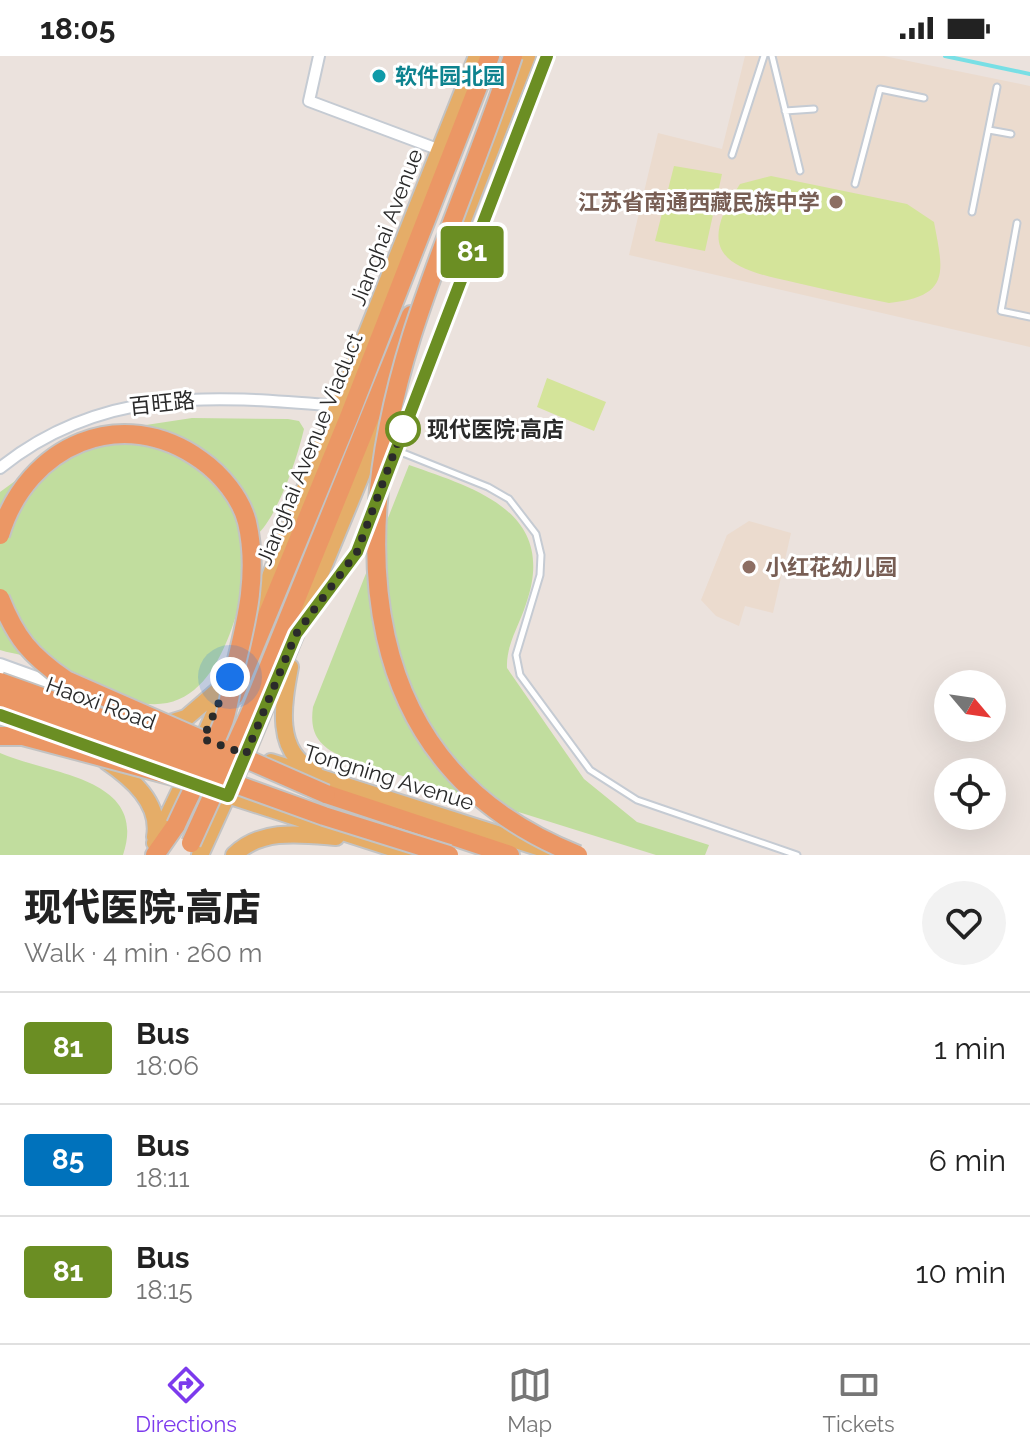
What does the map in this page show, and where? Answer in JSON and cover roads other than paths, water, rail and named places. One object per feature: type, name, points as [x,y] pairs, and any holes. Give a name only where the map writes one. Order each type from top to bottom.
[{"type":"highway","name":"Jianghai Avenue Viaduct","points":[[154,853],[176,825],[225,718],[349,417],[490,56]]},
{"type":"highway","name":"Jianghai Avenue Viaduct","points":[[184,855],[250,713],[357,453],[512,56]]},
{"type":"highway","points":[[512,56],[412,335],[385,447],[376,514],[376,567],[385,637],[397,682],[423,734],[451,769],[497,811],[527,831],[578,855]]},
{"type":"highway","points":[[0,535],[11,504],[24,485],[54,456],[75,444],[99,436],[143,435],[175,443],[207,464],[225,481],[239,504],[251,542],[251,596],[225,718]]},
{"type":"highway","points":[[0,598],[27,649],[66,680],[333,789],[510,855]]},
{"type":"highway","points":[[0,682],[244,769],[333,789]]},
{"type":"highway","points":[[0,699],[324,816]]},
{"type":"highway","points":[[0,736],[38,740],[324,816],[449,855]]},
{"type":"main road","name":"Jianghai Avenue","points":[[154,853],[230,677],[340,406],[477,56]]},
{"type":"main road","points":[[200,855],[296,634],[527,56]]},
{"type":"main road","points":[[296,634],[285,698],[285,735],[292,755],[333,789]]},
{"type":"main road","name":"Haoxi Road","points":[[0,666],[203,739]]},
{"type":"main road","points":[[163,725],[198,710],[230,677]]},
{"type":"main road","name":"Haoxi Road","points":[[0,715],[186,782]]},
{"type":"main road","name":"Tongning Avenue","points":[[203,739],[333,789],[563,855]]},
{"type":"main road","points":[[85,746],[121,771],[147,800],[156,820],[154,853]]},
{"type":"main road","points":[[186,782],[414,855]]},
{"type":"main road","points":[[234,855],[243,846],[269,835],[338,837],[385,845]]},
{"type":"street","points":[[319,56],[309,101],[440,150]]},
{"type":"street","points":[[296,634],[357,552],[547,56]]},
{"type":"street","name":"百旺路","points":[[0,468],[58,431],[99,413],[135,404],[181,398],[340,406]]},
{"type":"lane","points":[[732,155],[764,56]]},
{"type":"lane","points":[[772,56],[800,171]]},
{"type":"lane","points":[[972,212],[997,87]]},
{"type":"lane","points":[[855,184],[880,89],[924,98]]},
{"type":"lane","points":[[785,111],[814,109]]},
{"type":"lane","points":[[989,130],[1011,134]]},
{"type":"lane","points":[[1017,223],[1001,311],[1030,317]]},
{"type":"lane","points":[[397,450],[509,499],[536,534],[541,555],[540,575],[516,655],[520,675],[590,770],[637,800],[797,855]]},
{"type":"waterway","points":[[945,56],[1030,74]]},
{"type":"place","name":"软件园北园","points":[[379,76]]},
{"type":"place","name":"江苏省南通西藏民族中学","points":[[836,202]]},
{"type":"place","name":"现代医院·高店","points":[[403,429]]},
{"type":"place","name":"小红花幼儿园","points":[[749,567]]}]
